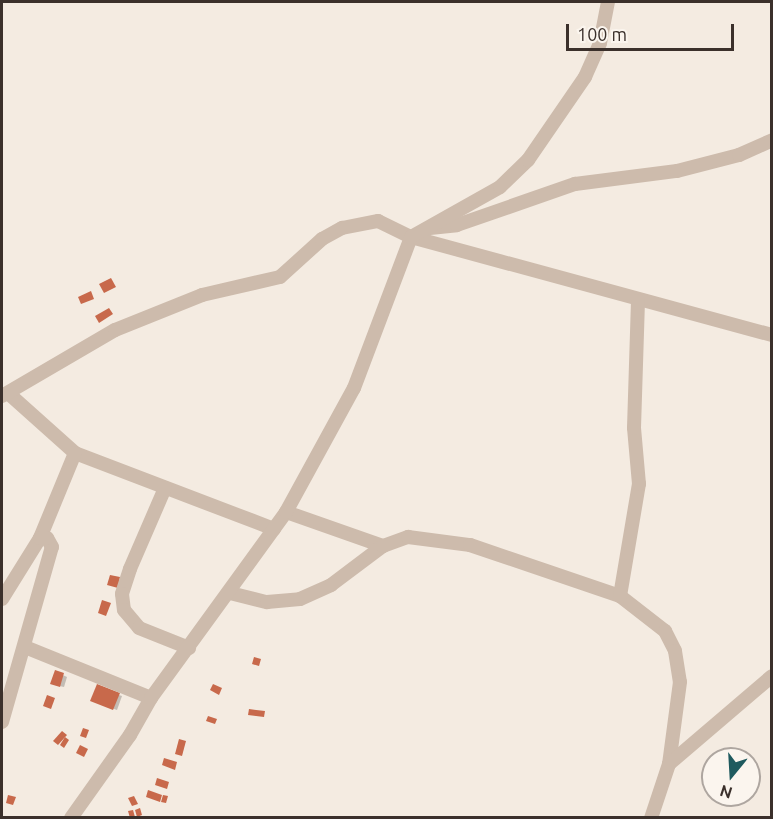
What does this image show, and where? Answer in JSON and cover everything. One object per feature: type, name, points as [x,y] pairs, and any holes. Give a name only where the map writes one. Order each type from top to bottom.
[{"type":"street","points":[[71,818],[130,735],[151,698],[230,593],[286,512],[354,388],[416,233],[500,187],[528,160],[585,77],[600,43],[608,2]]},
{"type":"street","points":[[416,233],[457,225],[575,184],[677,171],[739,155],[771,140]]},
{"type":"street","points":[[274,529],[75,453],[5,395],[115,330],[202,295],[280,277],[322,239],[342,228],[378,221],[638,301],[771,335]]},
{"type":"street","points":[[620,596],[639,484],[634,428],[638,301]]},
{"type":"street","points":[[2,599],[40,538],[75,453]]},
{"type":"street","points":[[165,488],[130,570],[122,594],[124,610],[139,628],[189,648]]},
{"type":"street","points":[[286,512],[383,546]]},
{"type":"street","points":[[230,593],[267,602],[300,598],[331,585],[383,546],[408,537],[470,545],[620,596],[665,631],[675,651],[680,682],[669,764],[651,818]]},
{"type":"street","points":[[2,722],[52,547],[47,538],[40,538]]},
{"type":"street","points":[[25,647],[151,698]]},
{"type":"street","points":[[669,764],[771,676]]},
{"type":"building","points":[[111,278],[116,287],[104,293],[99,284]]},
{"type":"building","points":[[91,291],[94,299],[81,304],[78,297]]},
{"type":"building","points":[[109,308],[113,314],[99,323],[95,316]]},
{"type":"building","points":[[110,575],[120,577],[118,588],[107,585]]},
{"type":"building","points":[[102,600],[111,603],[106,616],[98,613]]},
{"type":"building","points":[[254,657],[261,659],[259,666],[252,664]]},
{"type":"building","points":[[55,670],[64,673],[60,687],[50,684]]},
{"type":"building","points":[[97,684],[120,693],[113,710],[90,701]]},
{"type":"building","points":[[213,684],[222,688],[219,695],[210,690]]},
{"type":"building","points":[[47,695],[55,698],[51,709],[43,706]]},
{"type":"building","points":[[249,709],[265,711],[264,717],[248,715]]},
{"type":"building","points":[[208,716],[217,719],[215,724],[206,721]]},
{"type":"building","points":[[83,728],[89,730],[86,738],[80,736]]},
{"type":"building","points":[[62,731],[67,735],[58,745],[53,741]]},
{"type":"building","points":[[65,737],[69,740],[64,748],[60,745]]},
{"type":"building","points":[[179,739],[186,741],[182,756],[175,754]]},
{"type":"building","points":[[80,745],[88,749],[84,757],[76,753]]},
{"type":"building","points":[[164,758],[177,762],[175,770],[162,765]]},
{"type":"building","points":[[157,778],[169,782],[167,789],[155,785]]},
{"type":"building","points":[[148,790],[162,795],[160,802],[146,797]]},
{"type":"building","points":[[8,795],[16,797],[13,805],[6,803]]},
{"type":"building","points":[[163,795],[168,796],[166,803],[161,802]]},
{"type":"building","points":[[134,796],[138,804],[132,806],[128,798]]},
{"type":"building","points":[[140,808],[142,815],[137,817],[135,810]]},
{"type":"building","points":[[133,810],[135,817],[130,818],[128,811]]}]
